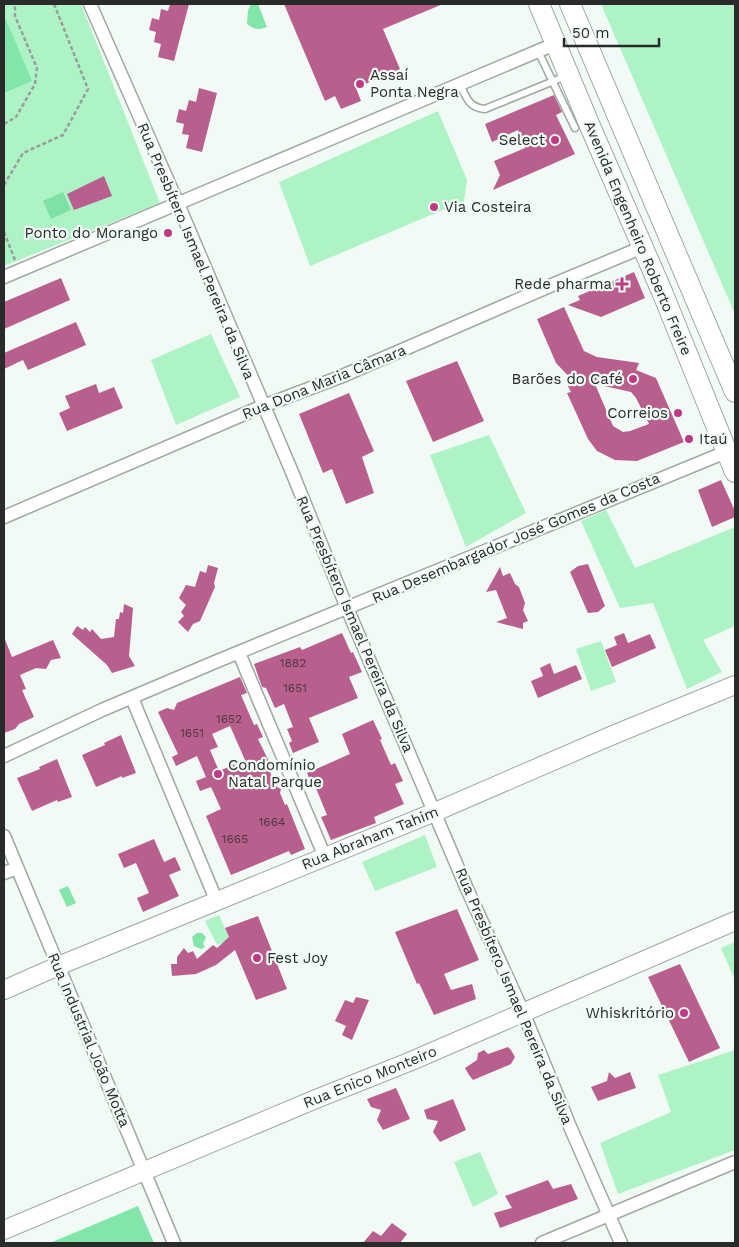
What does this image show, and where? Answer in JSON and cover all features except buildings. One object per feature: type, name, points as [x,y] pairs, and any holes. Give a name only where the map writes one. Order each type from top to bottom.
[{"type":"main road","name":"Avenida Engenheiro Roberto Freire","points":[[540,4],[556,43],[561,78],[643,248],[735,472]]},
{"type":"main road","name":"Avenida Engenheiro Roberto Freire","points":[[570,4],[735,392]]},
{"type":"main road","name":"Rua Abraham Tahim","points":[[4,990],[58,966],[435,812],[613,735],[735,685]]},
{"type":"main road","name":"Rua Enico Monteiro","points":[[4,1230],[316,1098],[409,1062],[735,921]]},
{"type":"street","name":"Rua Presbítero Ismael Pereira da Silva","points":[[90,4],[178,204],[347,608],[467,889],[523,1012],[621,1243]]},
{"type":"street","points":[[4,277],[556,43]]},
{"type":"street","name":"Rua Dona Maria Câmara","points":[[4,517],[263,406],[340,377],[559,282],[643,248]]},
{"type":"street","name":"Rua Desembargador José Gomes da Costa","points":[[4,756],[132,698],[726,452]]},
{"type":"street","points":[[239,653],[325,857]]},
{"type":"street","points":[[132,698],[217,902]]},
{"type":"street","name":"Rua Industrial João Motta","points":[[4,836],[174,1243]]},
{"type":"street","points":[[4,874],[17,868]]},
{"type":"street","points":[[542,1243],[735,1162]]},
{"type":"lane","points":[[538,51],[561,78],[575,128]]},
{"type":"lane","points":[[460,84],[474,107],[486,109],[561,78]]},
{"type":"path","points":[[4,124],[16,117],[35,84],[37,68],[15,16],[15,4]]},
{"type":"path","points":[[4,185],[23,153],[64,134],[88,89],[54,4]]},
{"type":"path","points":[[4,232],[16,261]]},
{"type":"shaded area","points":[[4,4],[81,4],[160,203],[4,266]]},
{"type":"shaded area","points":[[251,4],[258,4],[267,27],[257,29],[247,24],[248,10]]},
{"type":"shaded area","points":[[601,4],[735,4],[735,314]]},
{"type":"shaded area","points":[[4,15],[32,81],[4,93]]},
{"type":"shaded area","points":[[438,111],[467,180],[464,201],[310,266],[279,182]]},
{"type":"shaded area","points":[[63,192],[71,210],[51,219],[43,201]]},
{"type":"shaded area","points":[[211,334],[240,397],[176,425],[151,360]]},
{"type":"shaded area","points":[[489,435],[526,513],[466,547],[430,455]]},
{"type":"shaded area","points":[[606,510],[635,568],[735,527],[735,626],[703,640],[722,672],[687,689],[653,603],[620,608],[581,521]]},
{"type":"shaded area","points":[[601,641],[616,682],[591,691],[576,649]]},
{"type":"shaded area","points":[[425,835],[437,867],[375,891],[362,862]]},
{"type":"shaded area","points":[[68,886],[76,903],[67,907],[59,890]]},
{"type":"shaded area","points":[[219,915],[230,940],[217,945],[205,921]]},
{"type":"shaded area","points":[[197,933],[202,933],[206,937],[203,944],[205,947],[201,949],[194,946],[192,937]]},
{"type":"shaded area","points":[[735,942],[735,980],[721,948]]},
{"type":"shaded area","points":[[735,1050],[735,1150],[618,1194],[600,1143],[671,1112],[658,1075]]},
{"type":"shaded area","points":[[480,1152],[498,1194],[473,1207],[454,1162]]},
{"type":"shaded area","points":[[138,1206],[154,1243],[50,1243]]},
{"type":"place","name":"Assaí Ponta Negra","points":[[360,84]]},
{"type":"place","name":"Select","points":[[555,140]]},
{"type":"place","name":"Via Costeira","points":[[434,207]]},
{"type":"place","name":"Ponto do Morango","points":[[168,233]]},
{"type":"place","name":"Rede pharma","points":[[622,284]]},
{"type":"place","name":"Barões do Café","points":[[633,379]]},
{"type":"place","name":"Correios","points":[[678,413]]},
{"type":"place","name":"Itaú","points":[[689,439]]},
{"type":"place","name":"Condomínio Natal Parque","points":[[218,774]]},
{"type":"place","name":"Fest Joy","points":[[257,958]]},
{"type":"place","name":"Whiskritório","points":[[684,1013]]}]
